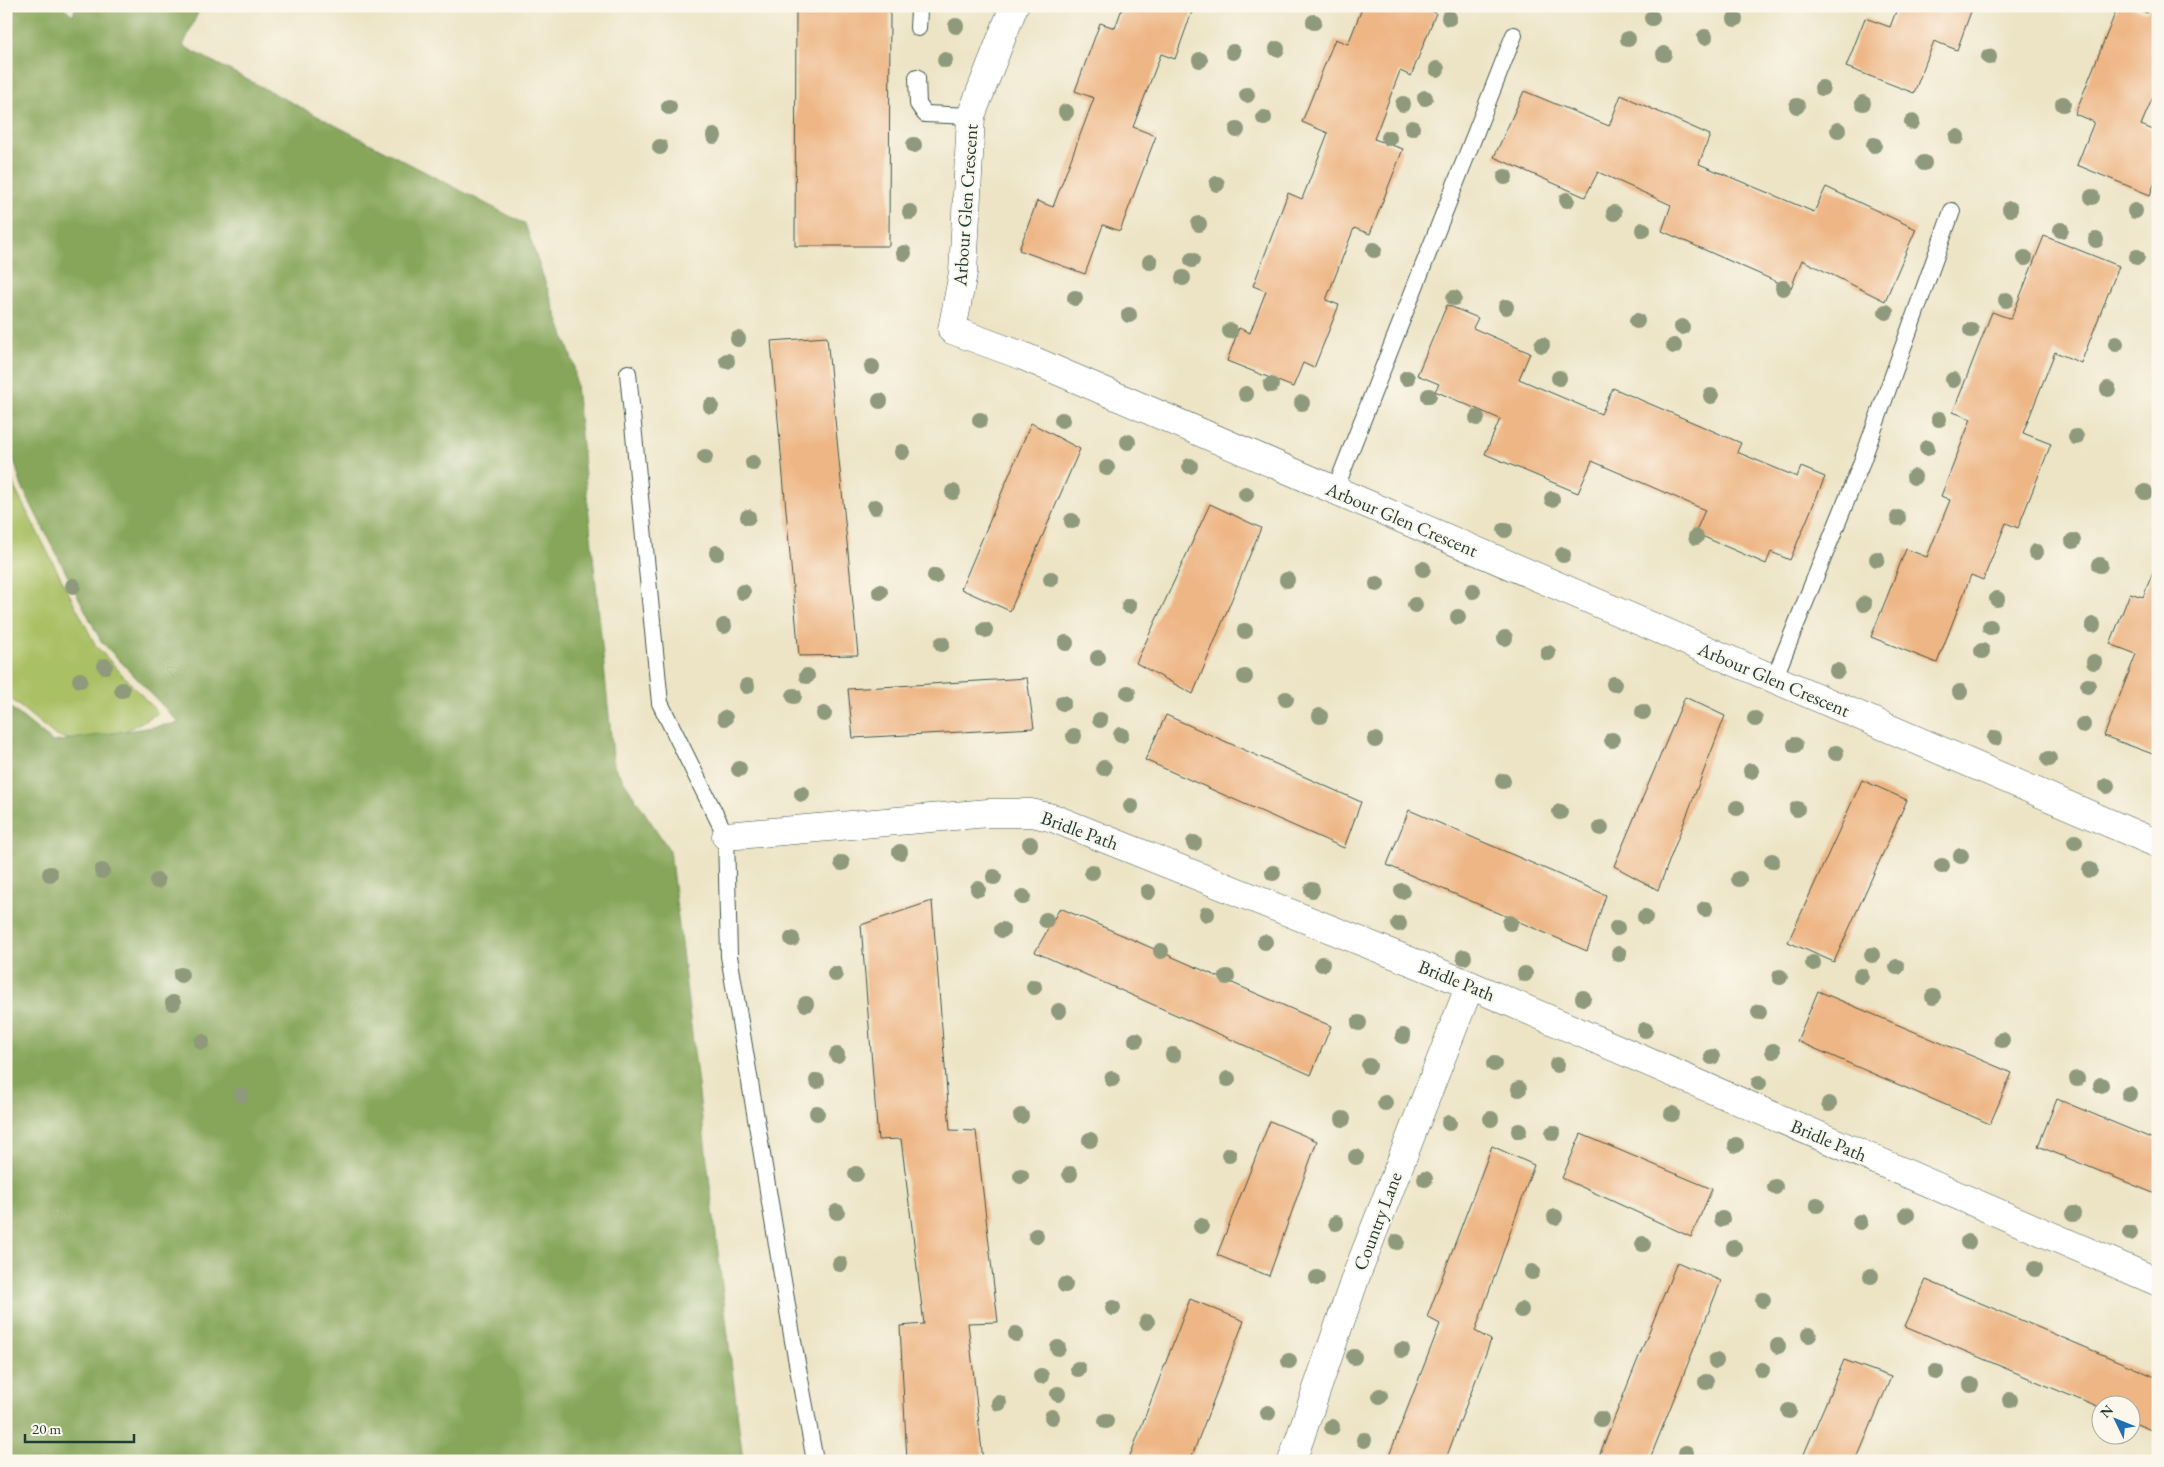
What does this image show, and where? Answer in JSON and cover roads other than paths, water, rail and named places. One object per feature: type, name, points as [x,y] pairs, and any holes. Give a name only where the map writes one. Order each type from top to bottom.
[{"type":"street","name":"Arbour Glen Crescent","points":[[1014,6],[971,116],[963,273],[952,330],[1023,356],[2158,844]]},
{"type":"street","name":"Bridle Path","points":[[726,836],[988,813],[1032,813],[1053,818],[1470,985],[2158,1282]]},
{"type":"street","name":"Country Lane","points":[[1292,1461],[1356,1276],[1470,985]]},
{"type":"lane","points":[[918,28],[918,11],[921,6]]},
{"type":"lane","points":[[1335,490],[1514,34]]},
{"type":"lane","points":[[917,76],[918,104],[925,114],[971,116]]},
{"type":"lane","points":[[1774,679],[1860,467],[1952,211]]},
{"type":"lane","points":[[628,373],[660,703],[726,836],[729,956],[793,1341],[815,1461]]}]
